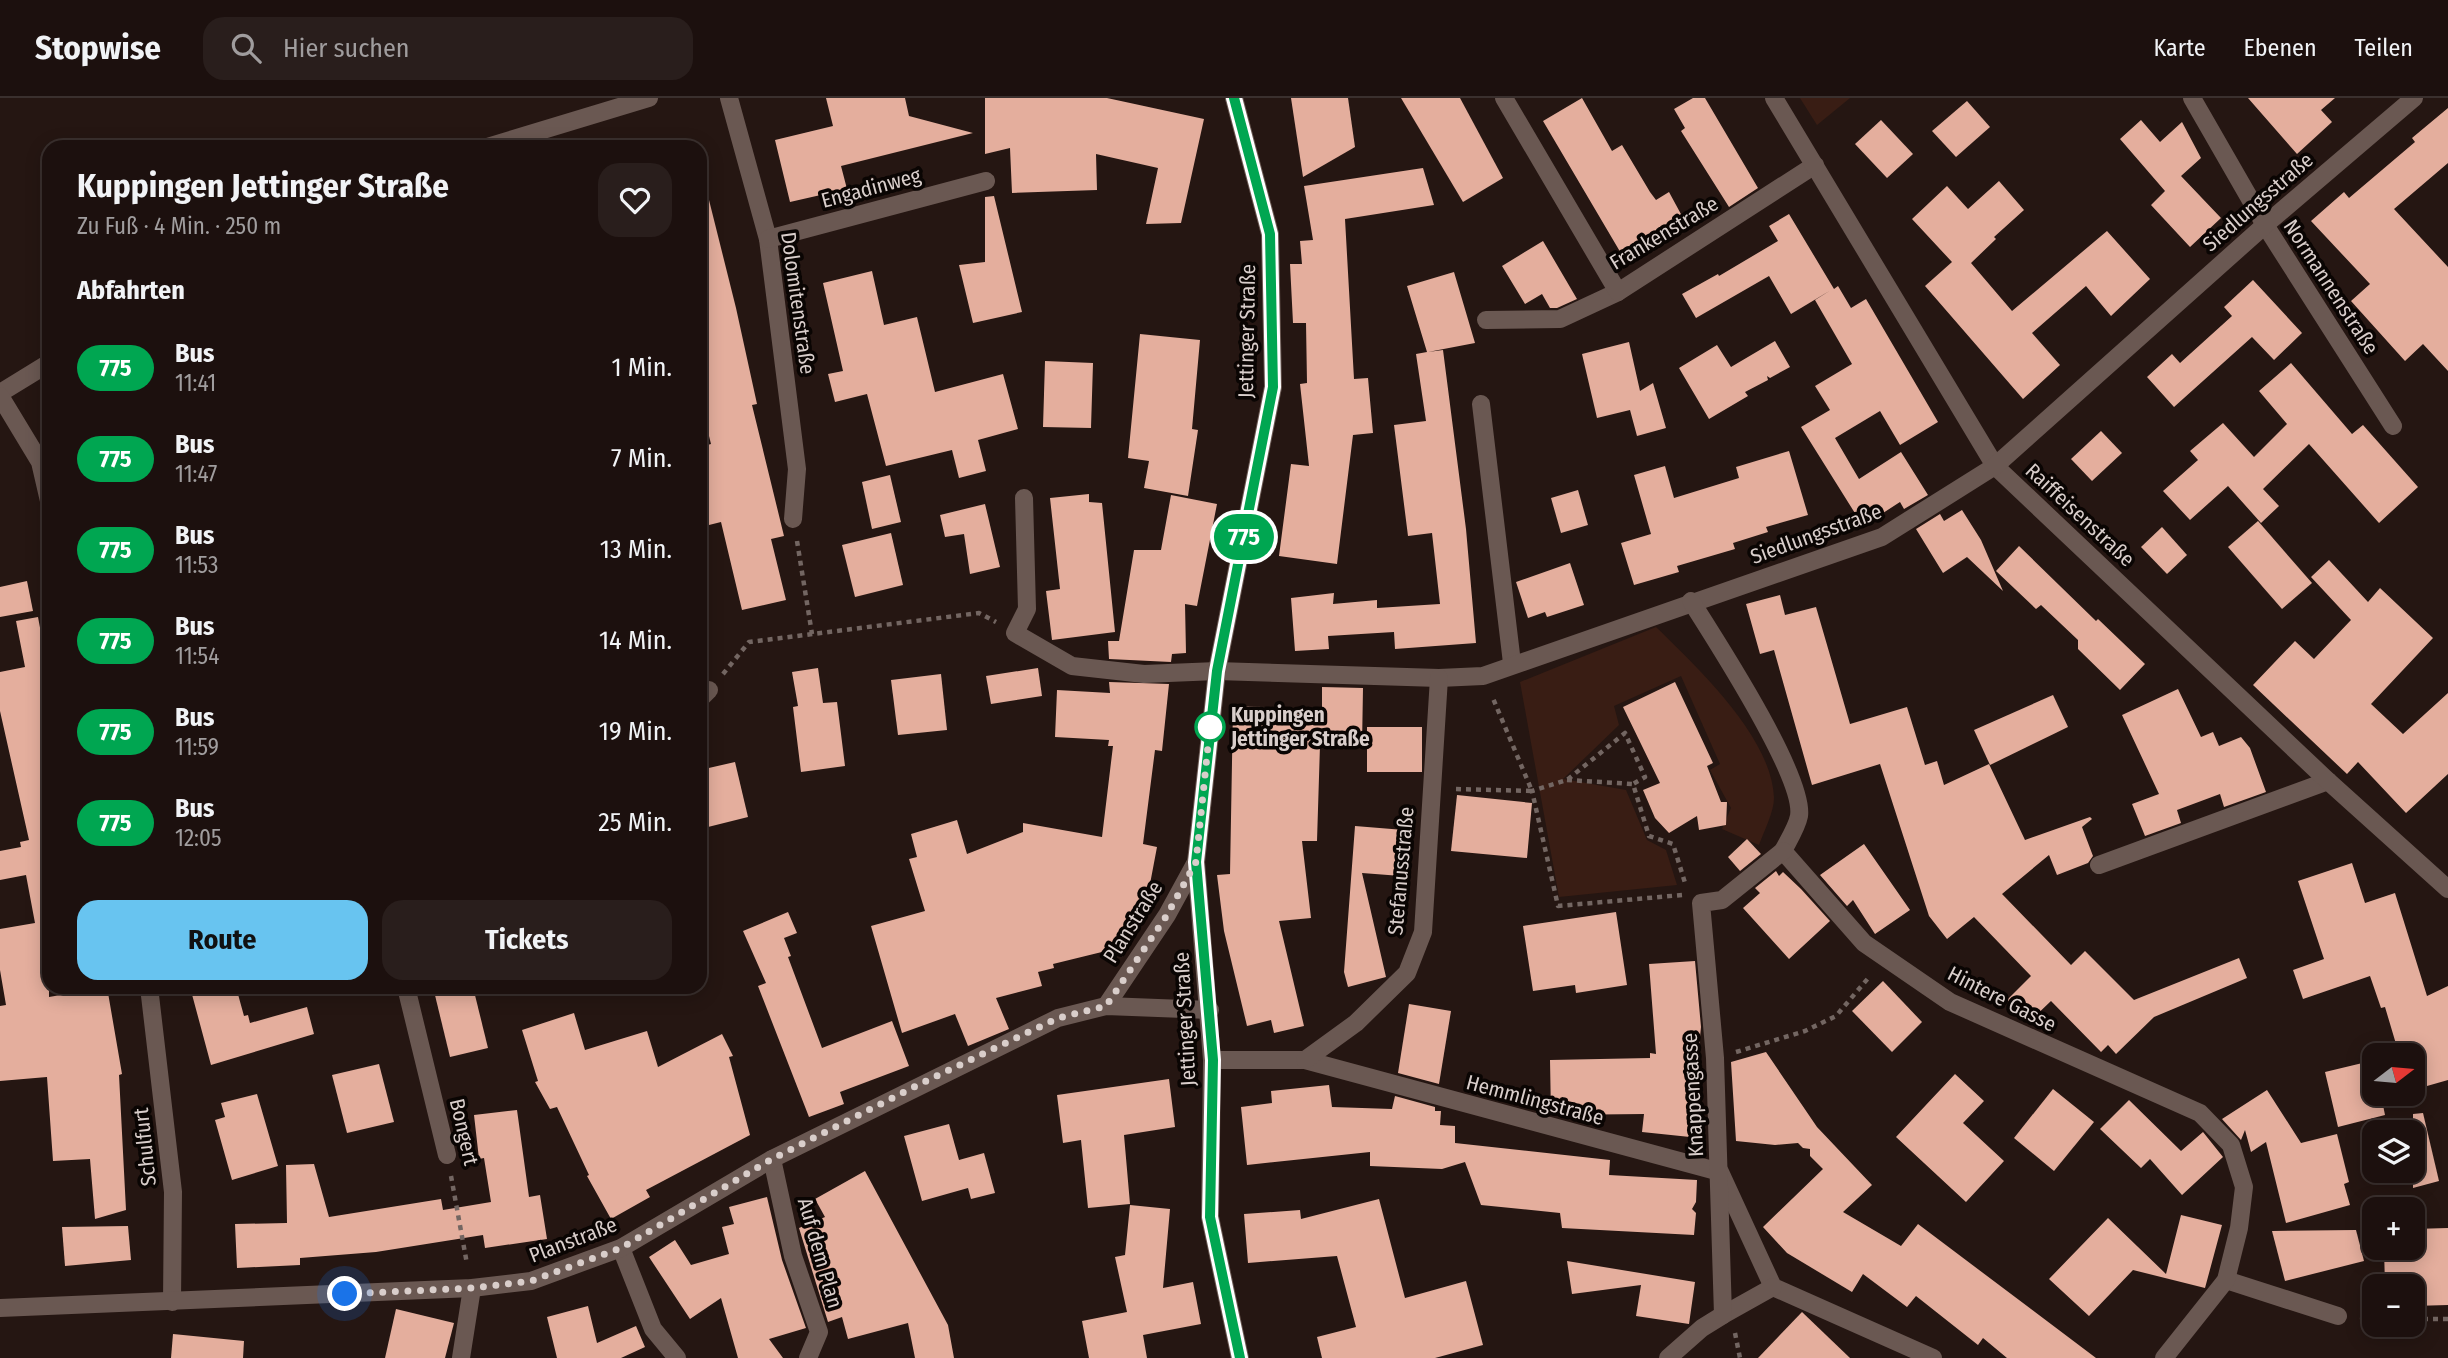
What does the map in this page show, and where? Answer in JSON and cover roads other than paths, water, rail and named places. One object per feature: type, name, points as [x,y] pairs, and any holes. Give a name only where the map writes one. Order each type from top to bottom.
[{"type":"street","points":[[510,140],[649,98]]},
{"type":"street","name":"Dolomitenstraße","points":[[729,98],[768,239],[797,470],[793,519]]},
{"type":"street","name":"Jettinger Straße","points":[[1234,98],[1270,234],[1273,387],[1217,671],[1196,862],[1213,1060],[1210,1217],[1240,1358]]},
{"type":"street","name":"Frankenstraße","points":[[1504,98],[1618,292],[1815,165]]},
{"type":"street","name":"Raiffeisenstraße","points":[[1774,98],[1995,466],[2328,781],[2448,890]]},
{"type":"street","name":"Normannenstraße","points":[[2192,98],[2265,225],[2393,426]]},
{"type":"street","name":"Siedlungsstraße","points":[[1024,498],[1027,609],[1015,633],[1072,666],[1144,674],[1217,671],[1439,678],[1483,676],[1512,663],[1882,537],[1995,466],[2265,225],[2414,98]]},
{"type":"street","name":"Engadinweg","points":[[768,239],[986,181]]},
{"type":"street","points":[[1486,320],[1560,319],[1618,292]]},
{"type":"street","points":[[42,368],[0,395],[40,462],[42,471]]},
{"type":"street","points":[[1481,404],[1512,663]]},
{"type":"street","points":[[1691,601],[1752,701],[1790,777],[1799,816],[1783,850]]},
{"type":"street","name":"Stefanusstraße","points":[[1304,1060],[1356,1023],[1407,973],[1423,932],[1439,678]]},
{"type":"street","points":[[2099,865],[2328,781]]},
{"type":"street","name":"Hintere Gasse","points":[[1783,850],[1864,943],[1950,1002],[2200,1113],[2231,1145],[2244,1187],[2239,1228],[2226,1280],[2164,1358]]},
{"type":"street","name":"Knappengasse","points":[[1723,1315],[1715,1058],[1701,903],[1722,900],[1783,850]]},
{"type":"street","name":"Planstraße","points":[[1106,1006],[1167,915],[1196,862]]},
{"type":"street","name":"Schulfurt","points":[[150,994],[173,1192],[172,1303]]},
{"type":"street","name":"Bongert","points":[[408,994],[447,1155]]},
{"type":"street","name":"Planstraße","points":[[0,1308],[172,1303],[472,1288],[531,1281],[621,1248],[772,1159],[1058,1018],[1106,1006],[1210,1010]]},
{"type":"street","name":"Hemmlingstraße","points":[[1213,1060],[1304,1060],[1720,1172]]},
{"type":"street","name":"Auf dem Plan","points":[[772,1159],[793,1256],[818,1332],[808,1358]]},
{"type":"street","points":[[1720,1172],[1773,1287],[1933,1358]]},
{"type":"street","points":[[621,1248],[653,1329],[677,1358]]},
{"type":"street","points":[[2226,1280],[2338,1316]]},
{"type":"street","points":[[1668,1358],[1702,1328],[1773,1287]]},
{"type":"street","points":[[461,1358],[472,1288]]},
{"type":"place","name":"Kuppingen Jettinger Straße","points":[[1210,727]]}]
